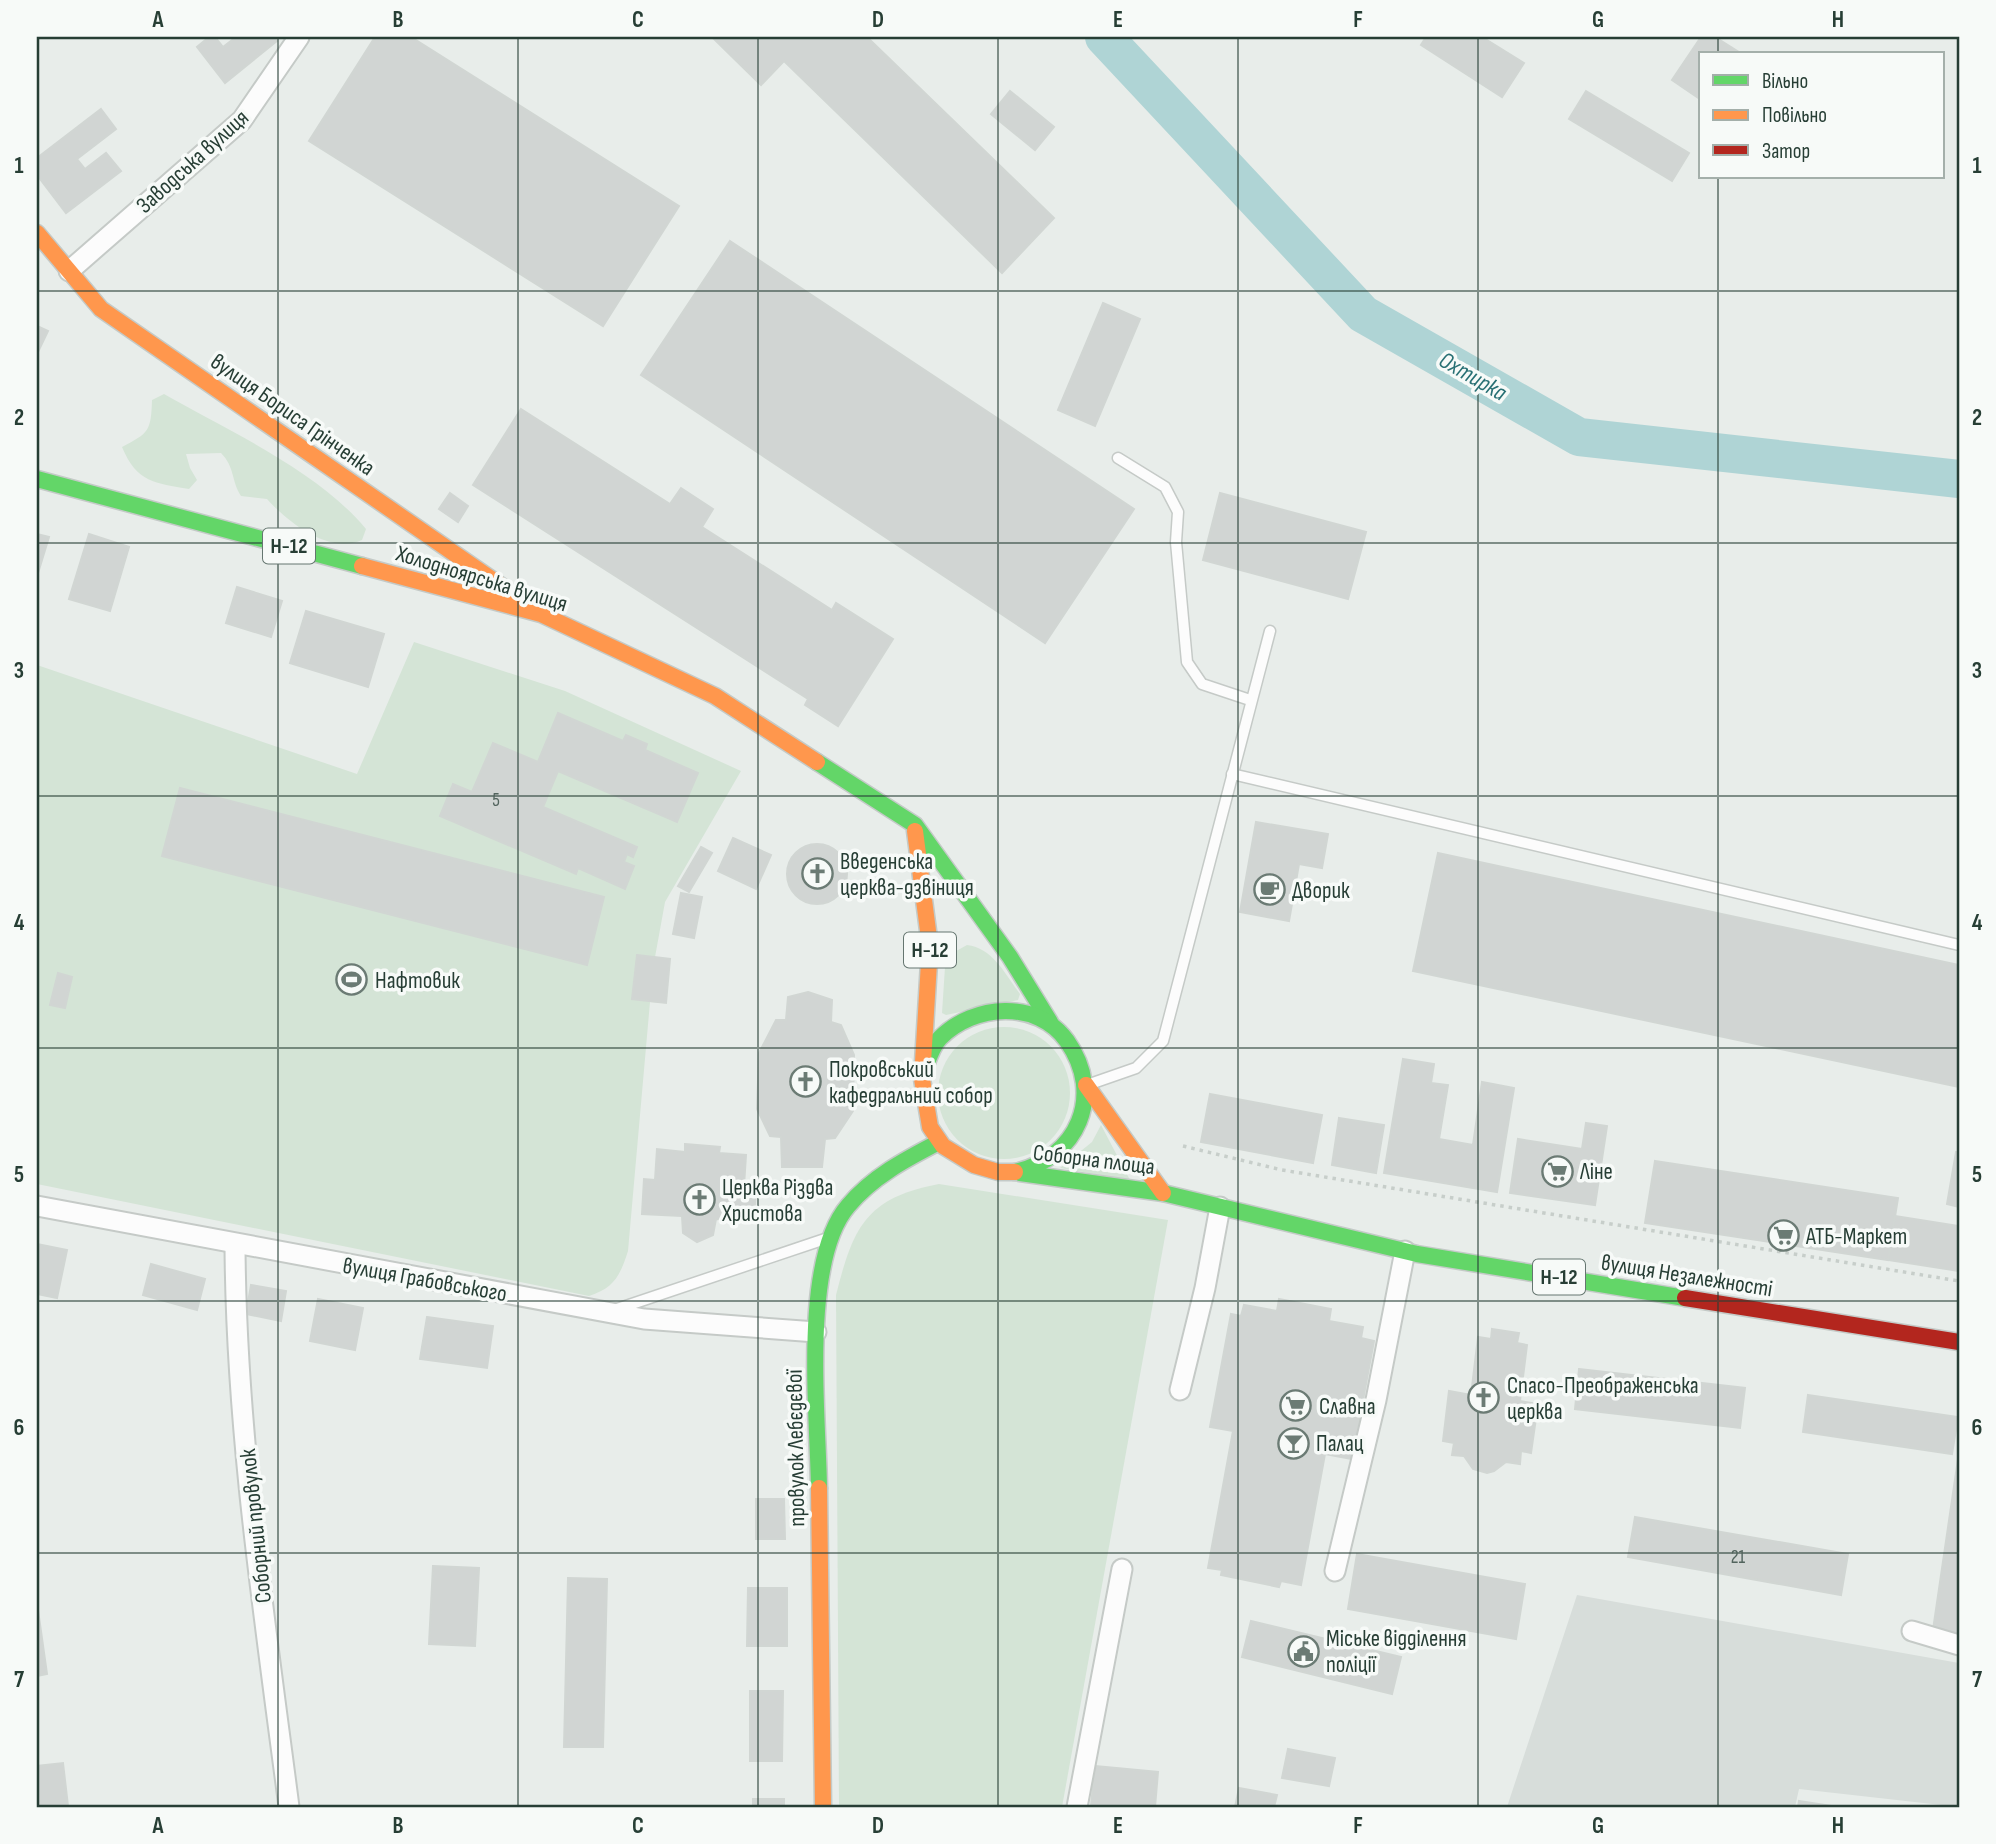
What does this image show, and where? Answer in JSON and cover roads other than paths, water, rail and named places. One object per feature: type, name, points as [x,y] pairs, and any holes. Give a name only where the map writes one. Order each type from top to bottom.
[{"type":"main road","name":"вулиця Бориса Грінченка","points":[[37,233],[101,309],[541,614]]},
{"type":"main road","name":"Холодноярська вулиця","points":[[37,479],[541,614],[715,696],[915,825]]},
{"type":"main road","name":"Соборна площа","points":[[915,825],[1010,957],[1050,1022],[1076,1050],[1086,1086],[1163,1193]]},
{"type":"main road","name":"Соборна площа","points":[[915,825],[930,946],[922,1076],[923,1111],[939,1142],[982,1171],[1020,1173],[1163,1193]]},
{"type":"main road","name":"Соборна площа","points":[[922,1076],[939,1039],[972,1014],[1012,1008],[1050,1022]]},
{"type":"main road","name":"Соборна площа","points":[[1020,1173],[1055,1156],[1080,1125],[1086,1086]]},
{"type":"main road","name":"провулок Лебєдєвої","points":[[823,1807],[817,1293],[829,1237],[855,1196],[906,1159],[939,1142]]},
{"type":"main road","name":"вулиця Незалежності","points":[[1163,1193],[1405,1251],[1959,1342]]},
{"type":"street","name":"Заводська вулиця","points":[[69,271],[242,120],[299,37]]},
{"type":"street","name":"вулиця Грабовського","points":[[37,1206],[235,1245],[644,1319],[816,1332]]},
{"type":"street","points":[[1180,1390],[1205,1288],[1220,1207]]},
{"type":"street","name":"Соборний провулок","points":[[235,1245],[235,1330],[262,1593],[289,1807]]},
{"type":"street","points":[[1335,1571],[1376,1400],[1405,1251]]},
{"type":"street","points":[[1077,1807],[1122,1569]]},
{"type":"street","points":[[1912,1631],[1959,1645]]},
{"type":"lane","points":[[1118,458],[1165,487],[1178,512],[1176,542],[1187,662],[1202,684],[1250,701]]},
{"type":"lane","points":[[1086,1086],[1136,1068],[1163,1041],[1270,631]]},
{"type":"lane","points":[[1232,774],[1959,945]]},
{"type":"lane","points":[[607,1312],[829,1237]]},
{"type":"waterway","name":"Охтирка","points":[[1104,37],[1363,314],[1579,437],[1959,479]]},
{"type":"place","name":"Введенська церква-дзвіниця","points":[[817,874]]},
{"type":"place","name":"Дворик","points":[[1269,890]]},
{"type":"place","name":"Нафтовик","points":[[352,980]]},
{"type":"place","name":"Покровський кафедральний собор","points":[[806,1082]]},
{"type":"place","name":"Ліне","points":[[1557,1171]]},
{"type":"place","name":"Церква Різдва Христова","points":[[699,1200]]},
{"type":"place","name":"АТБ-Маркет","points":[[1783,1236]]},
{"type":"place","name":"Спасо-Преображенська церква","points":[[1484,1398]]},
{"type":"place","name":"Славна","points":[[1296,1406]]},
{"type":"place","name":"Палац","points":[[1293,1443]]},
{"type":"place","name":"Міське відділення поліції","points":[[1303,1651]]}]
